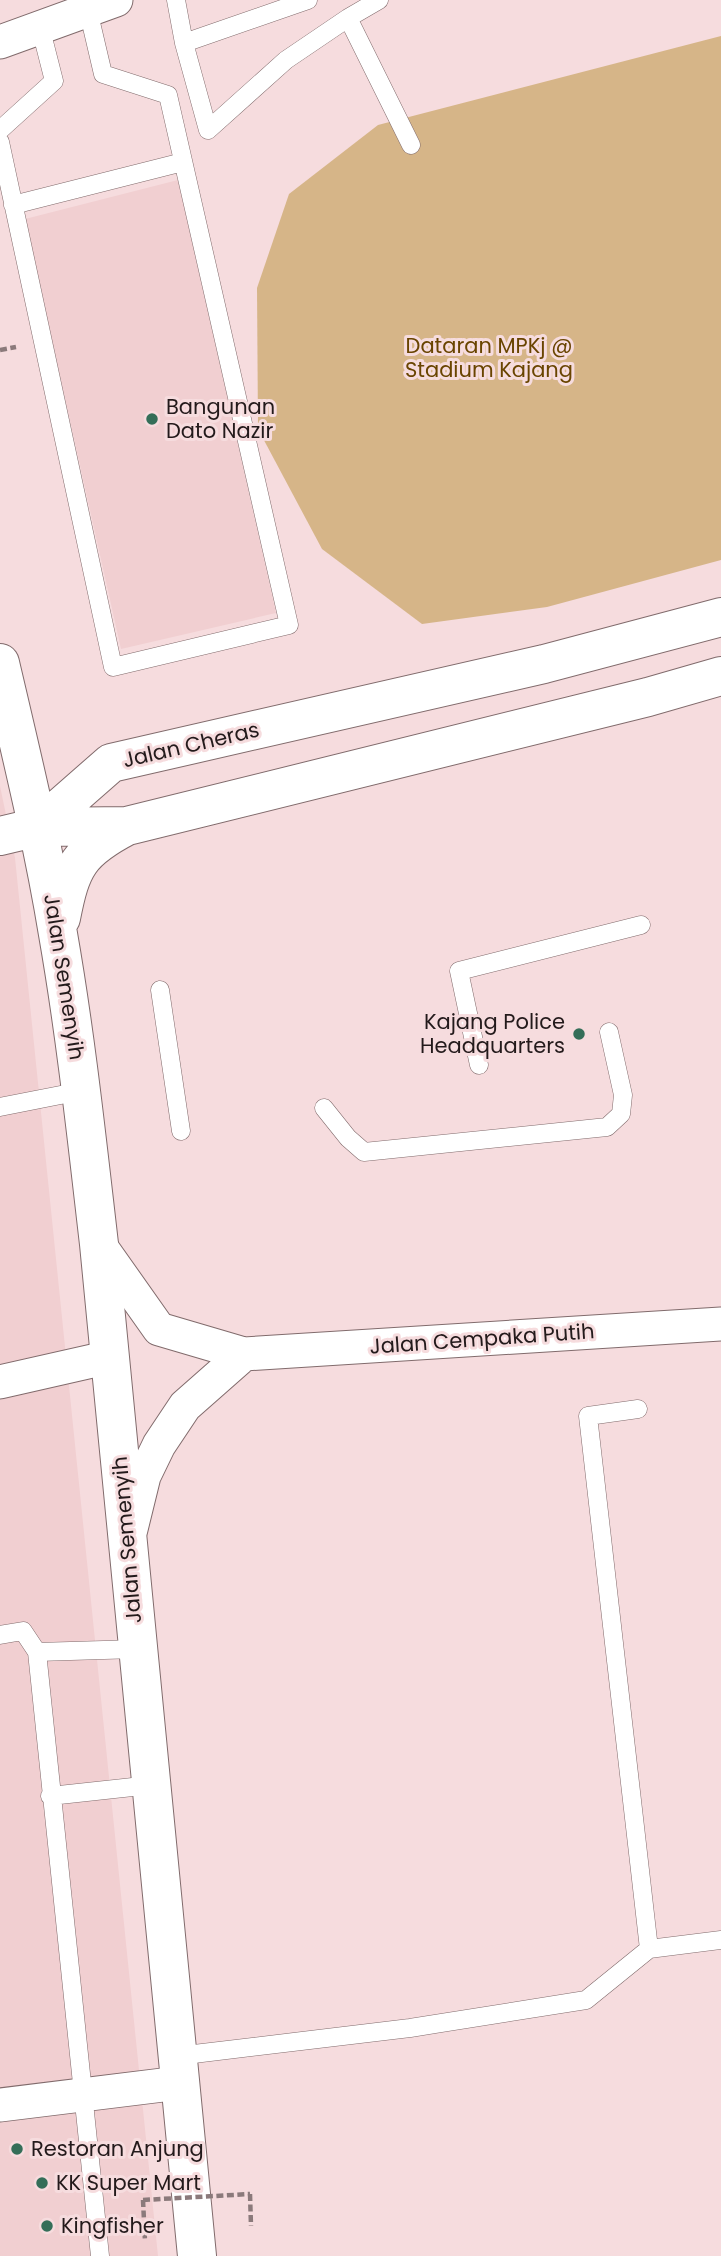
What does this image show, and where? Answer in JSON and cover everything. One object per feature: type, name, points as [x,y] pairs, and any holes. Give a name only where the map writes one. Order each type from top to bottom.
[{"type":"main road","name":"Jalan Cheras","points":[[38,827],[111,763],[544,664],[721,617]]},
{"type":"main road","name":"Jalan Semenyih","points":[[0,663],[38,827],[58,933],[81,1091],[99,1244],[197,2256]]},
{"type":"main road","points":[[0,836],[38,827],[127,826],[648,697],[721,676]]},
{"type":"main road","points":[[58,933],[73,870],[99,841],[127,826]]},
{"type":"street","points":[[2,40],[102,5]]},
{"type":"street","name":"Jalan Cempaka Putih","points":[[99,1244],[159,1329],[243,1354],[721,1324]]},
{"type":"street","points":[[128,1543],[144,1476],[159,1445],[185,1406],[243,1354]]},
{"type":"street","points":[[0,1382],[110,1357]]},
{"type":"street","points":[[0,2105],[82,2093],[178,2070]]},
{"type":"lane","points":[[176,0],[184,43],[208,130],[286,60],[379,0]]},
{"type":"lane","points":[[184,43],[308,0]]},
{"type":"lane","points":[[0,142],[113,667],[289,625],[168,95],[103,74],[102,5]]},
{"type":"lane","points":[[348,18],[411,145]]},
{"type":"lane","points":[[0,130],[54,81],[40,26]]},
{"type":"lane","points":[[13,205],[183,162]]},
{"type":"lane","points":[[480,1065],[459,971],[641,925]]},
{"type":"lane","points":[[160,990],[181,1131]]},
{"type":"lane","points":[[324,1108],[348,1138],[364,1152],[607,1127],[621,1114],[623,1095],[609,1032]]},
{"type":"lane","points":[[0,1107],[81,1091]]},
{"type":"lane","points":[[638,1409],[588,1416],[649,1949]]},
{"type":"lane","points":[[0,1636],[23,1631],[37,1652],[100,2256]]},
{"type":"lane","points":[[37,1652],[137,1649]]},
{"type":"lane","points":[[50,1796],[150,1785]]},
{"type":"lane","points":[[178,2070],[225,2052],[410,2028],[586,2000],[649,1949],[721,1940]]},
{"type":"path","points":[[145,2241],[143,2200],[250,2194],[251,2226]]},
{"type":"shaded area","name":"Bangunan Dato Nazir","points":[[178,180],[276,613],[121,649],[25,219]]},
{"type":"shaded area","points":[[0,786],[15,858],[158,2256],[0,2256]]},
{"type":"green space","name":"Dataran MPKj @ Stadium Kajang","points":[[721,36],[721,560],[547,607],[422,624],[322,549],[258,429],[257,288],[289,194],[378,125]]},
{"type":"place","name":"Bangunan Dato Nazir","points":[[152,419]]},
{"type":"place","name":"Kajang Police Headquarters","points":[[579,1034]]},
{"type":"place","name":"Restoran Anjung","points":[[17,2149]]},
{"type":"place","name":"KK Super Mart","points":[[42,2183]]},
{"type":"place","name":"Kingfisher","points":[[47,2226]]}]
